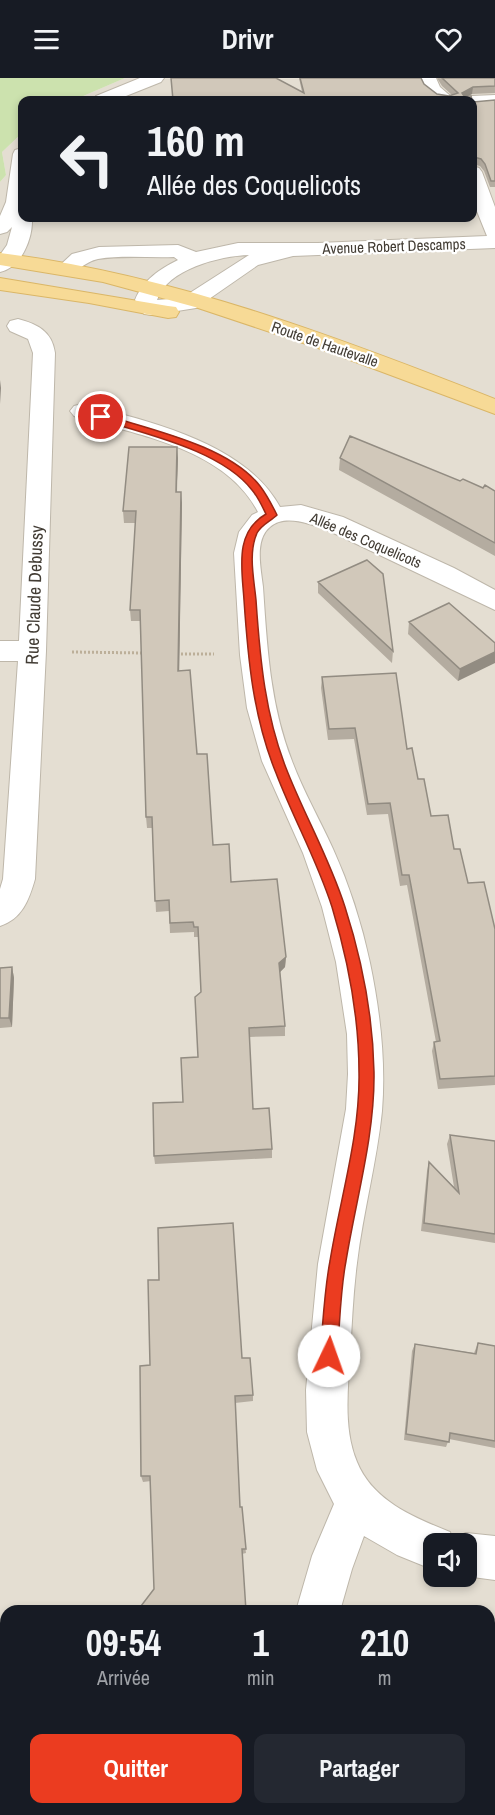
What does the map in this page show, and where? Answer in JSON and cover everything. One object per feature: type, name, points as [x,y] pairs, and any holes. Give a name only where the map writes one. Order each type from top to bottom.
[{"type":"main road","points":[[3,261],[67,268],[153,298]]},
{"type":"main road","points":[[0,284],[153,298]]},
{"type":"main road","name":"Route de Hautevalle","points":[[153,298],[193,299],[350,351],[495,408]]},
{"type":"main road","name":"Route de Hautevalle","points":[[153,298],[268,337],[495,408]]},
{"type":"street","points":[[112,96],[155,78]]},
{"type":"street","points":[[427,78],[433,90],[441,96]]},
{"type":"street","points":[[477,101],[495,100]]},
{"type":"street","points":[[477,185],[495,233]]},
{"type":"street","points":[[0,228],[7,221],[18,201]]},
{"type":"street","points":[[3,261],[18,245],[23,222]]},
{"type":"street","name":"Avenue Robert Descamps","points":[[153,298],[173,272],[194,260],[230,250],[293,250],[495,242]]},
{"type":"street","name":"Avenue Robert Descamps","points":[[193,299],[252,261],[293,250]]},
{"type":"street","points":[[67,268],[85,255],[99,253],[178,251],[194,260]]},
{"type":"street","name":"Rue Claude Debussy","points":[[0,913],[13,899],[19,879],[32,651],[44,348],[36,334],[18,326]]},
{"type":"street","points":[[82,411],[180,442],[220,460],[239,472],[256,488],[272,515],[261,521],[252,532],[247,553],[254,655],[261,708],[286,785],[319,853],[338,907],[353,962],[364,1034],[366,1074],[364,1109],[335,1275],[327,1390],[328,1432],[338,1470],[357,1503],[393,1531],[412,1542],[423,1545]]},
{"type":"street","name":"Allée des Coquelicots","points":[[272,515],[301,513],[334,523],[445,574],[495,601]]},
{"type":"street","points":[[0,651],[32,651]]},
{"type":"street","points":[[319,1605],[326,1575],[338,1541],[357,1503]]},
{"type":"street","points":[[477,1556],[495,1558]]},
{"type":"path","points":[[32,651],[149,653]]},
{"type":"path","points":[[172,654],[254,655]]},
{"type":"shaded area","points":[[125,78],[495,78],[495,1605],[0,1605],[0,182],[6,175],[2,152],[18,137],[18,222],[477,222],[477,96],[83,96]]},
{"type":"green space","points":[[0,78],[125,78],[83,96],[18,96],[18,137],[2,152],[6,175],[0,182]]},
{"type":"building","points":[[171,78],[276,78],[304,93],[300,78],[421,78],[424,84],[437,94],[449,96],[173,96]]},
{"type":"building","points":[[442,78],[495,78],[495,86],[473,87],[462,93],[464,96],[449,96],[458,93]]},
{"type":"building","points":[[495,100],[495,181],[491,181],[485,164],[477,158],[477,102]]},
{"type":"building","points":[[350,436],[460,481],[463,479],[483,488],[485,485],[495,491],[495,543],[340,458]]},
{"type":"building","points":[[129,447],[177,447],[176,492],[181,492],[178,671],[190,670],[197,754],[207,754],[213,845],[229,844],[231,882],[277,879],[286,957],[279,963],[285,1026],[249,1028],[253,1109],[269,1108],[272,1149],[154,1156],[153,1103],[183,1102],[181,1058],[198,1057],[195,997],[201,992],[198,927],[194,927],[193,922],[170,923],[169,900],[155,901],[152,817],[146,817],[140,610],[130,610],[136,511],[123,511]]},
{"type":"building","points":[[367,560],[383,574],[393,651],[318,582]]},
{"type":"building","points":[[449,603],[495,643],[495,652],[460,669],[409,622]]},
{"type":"building","points":[[396,673],[407,749],[412,748],[418,779],[424,779],[431,816],[448,815],[454,849],[460,849],[468,883],[484,882],[495,929],[495,1076],[440,1079],[434,1042],[440,1041],[409,875],[402,875],[390,803],[368,804],[355,728],[329,729],[322,677]]},
{"type":"building","points":[[12,967],[9,1018],[0,1018],[0,968]]},
{"type":"building","points":[[450,1135],[495,1141],[495,1234],[424,1223],[429,1162],[459,1193]]},
{"type":"building","points":[[233,1223],[242,1358],[250,1358],[253,1395],[235,1396],[240,1507],[242,1507],[246,1549],[242,1549],[246,1605],[142,1605],[154,1589],[150,1476],[141,1476],[140,1366],[150,1365],[148,1280],[159,1280],[158,1228]]},
{"type":"building","points":[[478,1343],[495,1346],[495,1441],[450,1433],[449,1442],[406,1434],[415,1344],[476,1354]]},
{"type":"route","points":[[101,417],[180,442],[220,460],[239,472],[256,488],[272,515],[261,521],[252,532],[247,553],[254,655],[261,708],[286,785],[319,853],[338,907],[353,962],[364,1034],[366,1074],[364,1109],[337,1264],[329,1356]]}]
